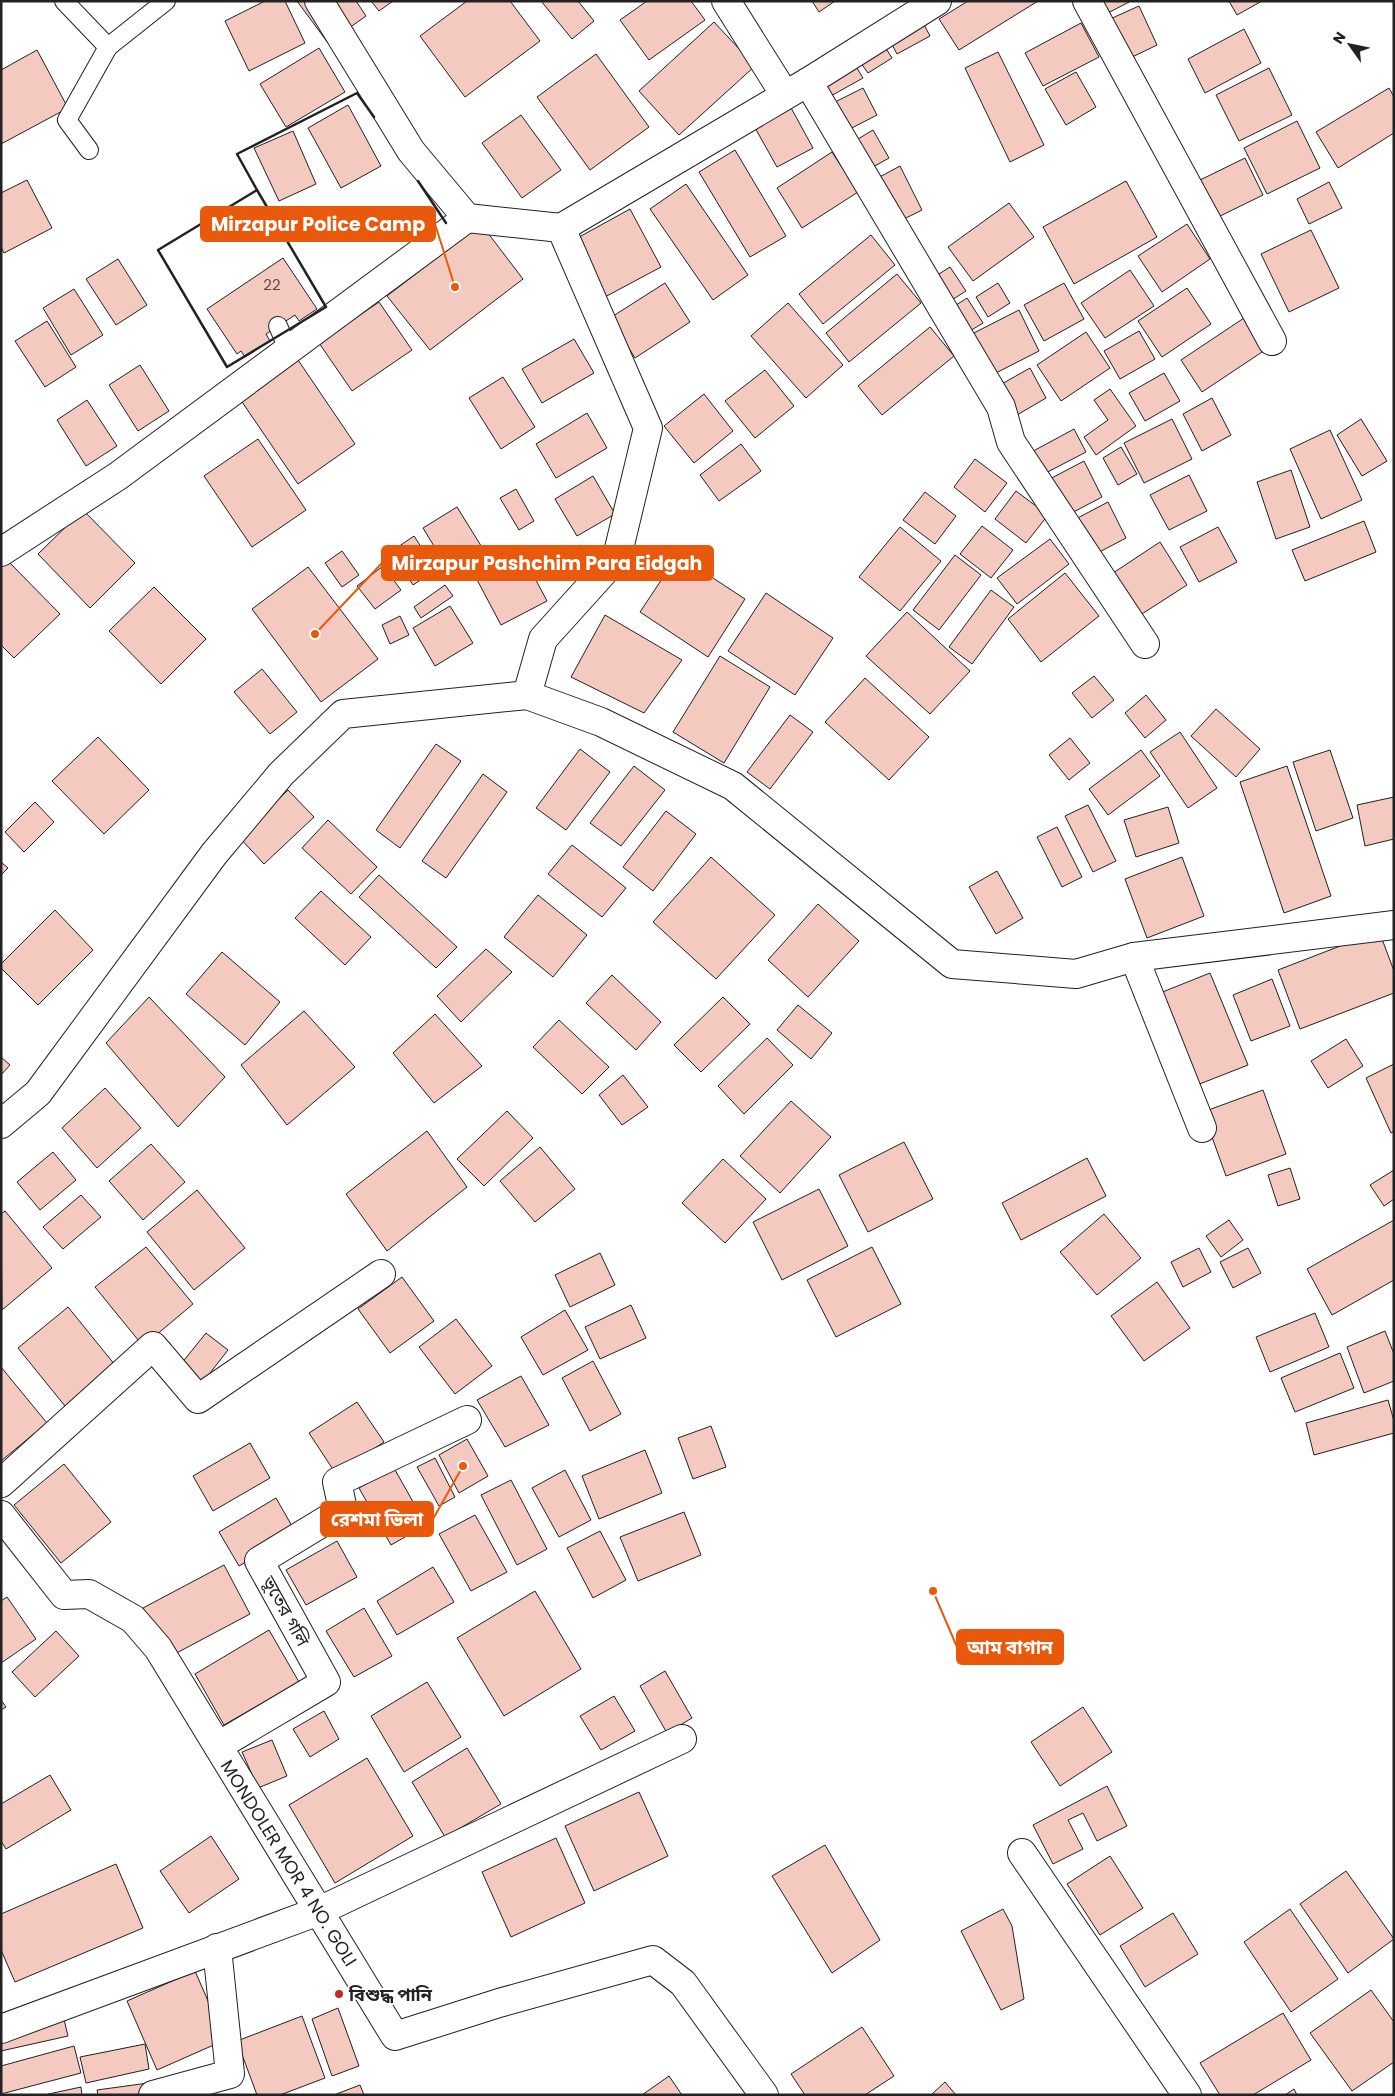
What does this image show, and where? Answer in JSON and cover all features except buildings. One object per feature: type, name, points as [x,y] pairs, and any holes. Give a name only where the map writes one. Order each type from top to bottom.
[{"type":"street","points":[[319,1],[411,151],[467,218]]},
{"type":"street","points":[[726,1],[796,89],[1001,407],[1011,442],[1145,644]]},
{"type":"street","points":[[1,552],[118,476],[467,218],[561,228],[796,89],[937,1]]},
{"type":"street","points":[[1087,1],[1272,341]]},
{"type":"street","points":[[527,695],[543,639],[617,557],[648,428],[561,228]]},
{"type":"street","points":[[1,1124],[38,1093],[214,854],[238,825],[281,774],[343,714],[527,695],[601,722],[733,786],[952,964],[1076,974],[1134,957],[1394,925]]},
{"type":"street","points":[[1134,957],[1202,1128]]},
{"type":"street","points":[[1,1483],[152,1346],[198,1399],[380,1274]]},
{"type":"street","name":"ভূতের গলি","points":[[218,1746],[326,1682],[259,1561],[343,1510],[337,1482],[467,1420]]},
{"type":"street","name":"MONDOLER MOR 4 NO. GOLI","points":[[1,1515],[64,1595],[89,1594],[133,1619],[158,1648],[395,2036],[499,2003],[653,1960],[683,1983],[764,2095]]},
{"type":"street","points":[[1,2029],[319,1911],[682,1739]]},
{"type":"street","points":[[1022,1853],[1187,2095]]},
{"type":"street","points":[[153,2095],[230,2074],[217,1948]]},
{"type":"lane","points":[[64,1],[108,47]]},
{"type":"lane","points":[[89,150],[67,120],[108,47],[166,1]]},
{"type":"lane","points":[[278,326],[289,351]]},
{"type":"wall","points":[[257,190],[237,154],[357,93],[374,117]]},
{"type":"wall","points":[[418,181],[446,223]]},
{"type":"wall","points":[[257,190],[326,307],[227,367],[158,250],[257,190]]},
{"type":"place","name":"Mirzapur Police Camp","points":[[455,287]]},
{"type":"place","name":"Mirzapur Pashchim Para Eidgah","points":[[315,634]]},
{"type":"place","name":"রেশমা ভিলা","points":[[463,1466]]},
{"type":"place","name":"আম বাগান","points":[[933,1591]]},
{"type":"place","name":"বিশুদ্ধ পানি","points":[[339,1994]]}]
